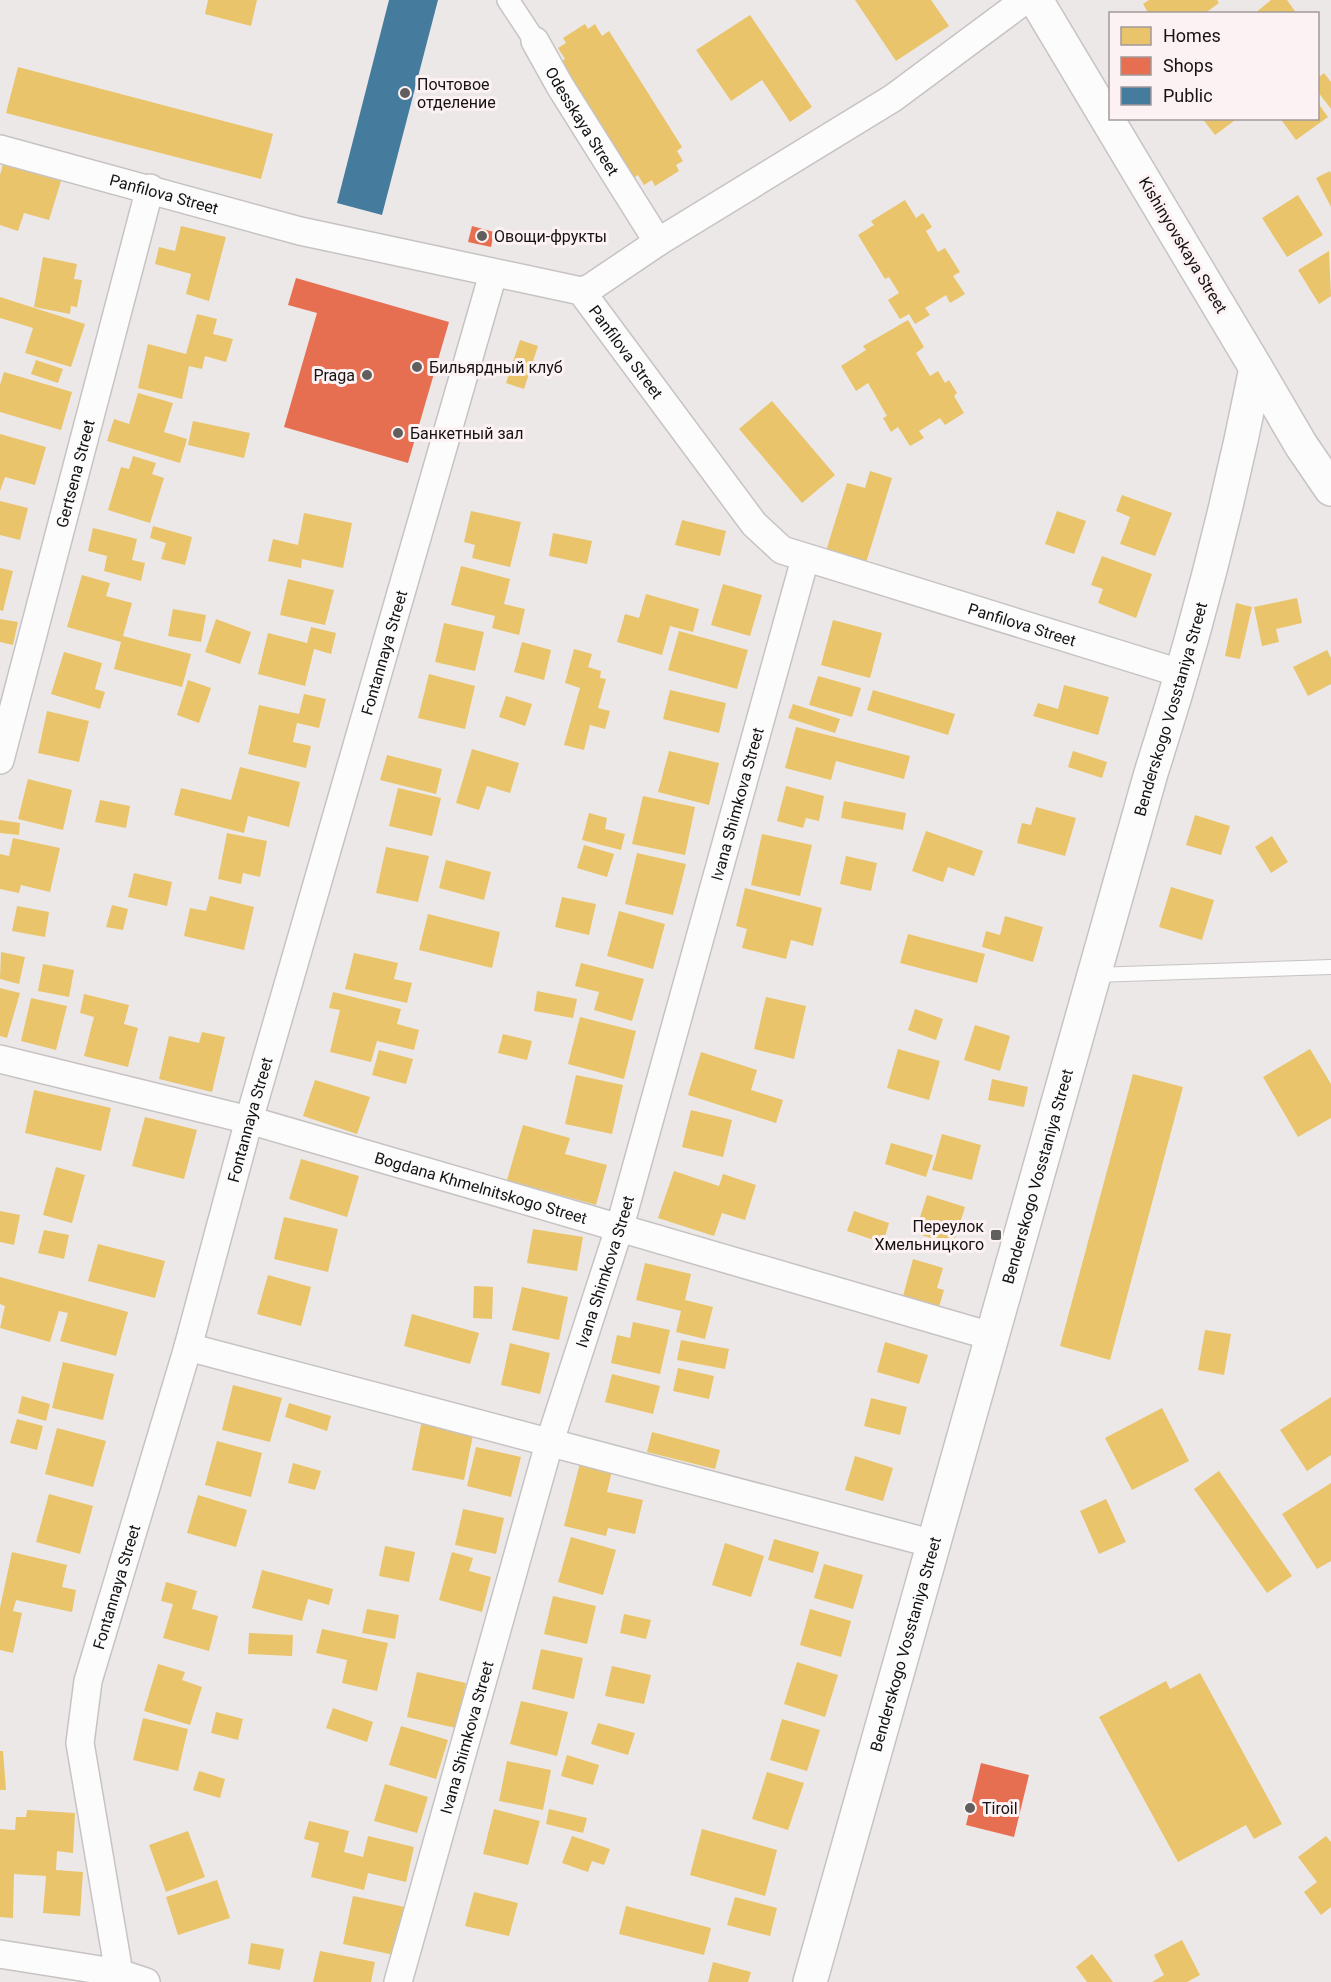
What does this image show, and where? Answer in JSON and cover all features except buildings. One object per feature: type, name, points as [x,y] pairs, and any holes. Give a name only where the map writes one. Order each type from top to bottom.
[{"type":"main road","name":"Kishinyovskaya Street","points":[[1036,0],[1301,445],[1331,489]]},
{"type":"main road","name":"Benderskogo Vosstaniya Street","points":[[810,1982],[994,1337],[1151,773],[1183,675],[1233,482],[1256,368]]},
{"type":"street","name":"Odesskaya Street","points":[[508,0],[658,242]]},
{"type":"street","points":[[581,291],[591,288],[658,242],[893,98],[1025,0]]},
{"type":"street","name":"Panfilova Street","points":[[0,149],[150,188],[300,231],[581,291],[754,524],[782,550],[804,559],[1183,675]]},
{"type":"street","name":"Gertsena Street","points":[[0,760],[150,188]]},
{"type":"street","name":"Fontannaya Street","points":[[119,1973],[80,1743],[88,1681],[188,1347],[249,1120],[493,274]]},
{"type":"street","name":"Ivana Shimkova Street","points":[[398,1982],[549,1444],[620,1226],[804,559]]},
{"type":"street","name":"Bogdana Khmelnitskogo Street","points":[[0,1059],[249,1120],[620,1226],[994,1337]]},
{"type":"street","points":[[188,1347],[934,1544]]},
{"type":"street","points":[[0,1954],[119,1973],[146,1982]]},
{"type":"lane","points":[[1094,975],[1331,967]]},
{"type":"place","name":"Почтовое отделение","points":[[405,93]]},
{"type":"place","name":"Овощи-фрукты","points":[[482,236]]},
{"type":"place","name":"Бильярдный клуб","points":[[417,367]]},
{"type":"place","name":"Praga","points":[[367,375]]},
{"type":"place","name":"Банкетный зал","points":[[398,433]]},
{"type":"place","name":"Переулок Хмельницкого","points":[[996,1235]]},
{"type":"place","name":"Tiroil","points":[[970,1808]]}]
